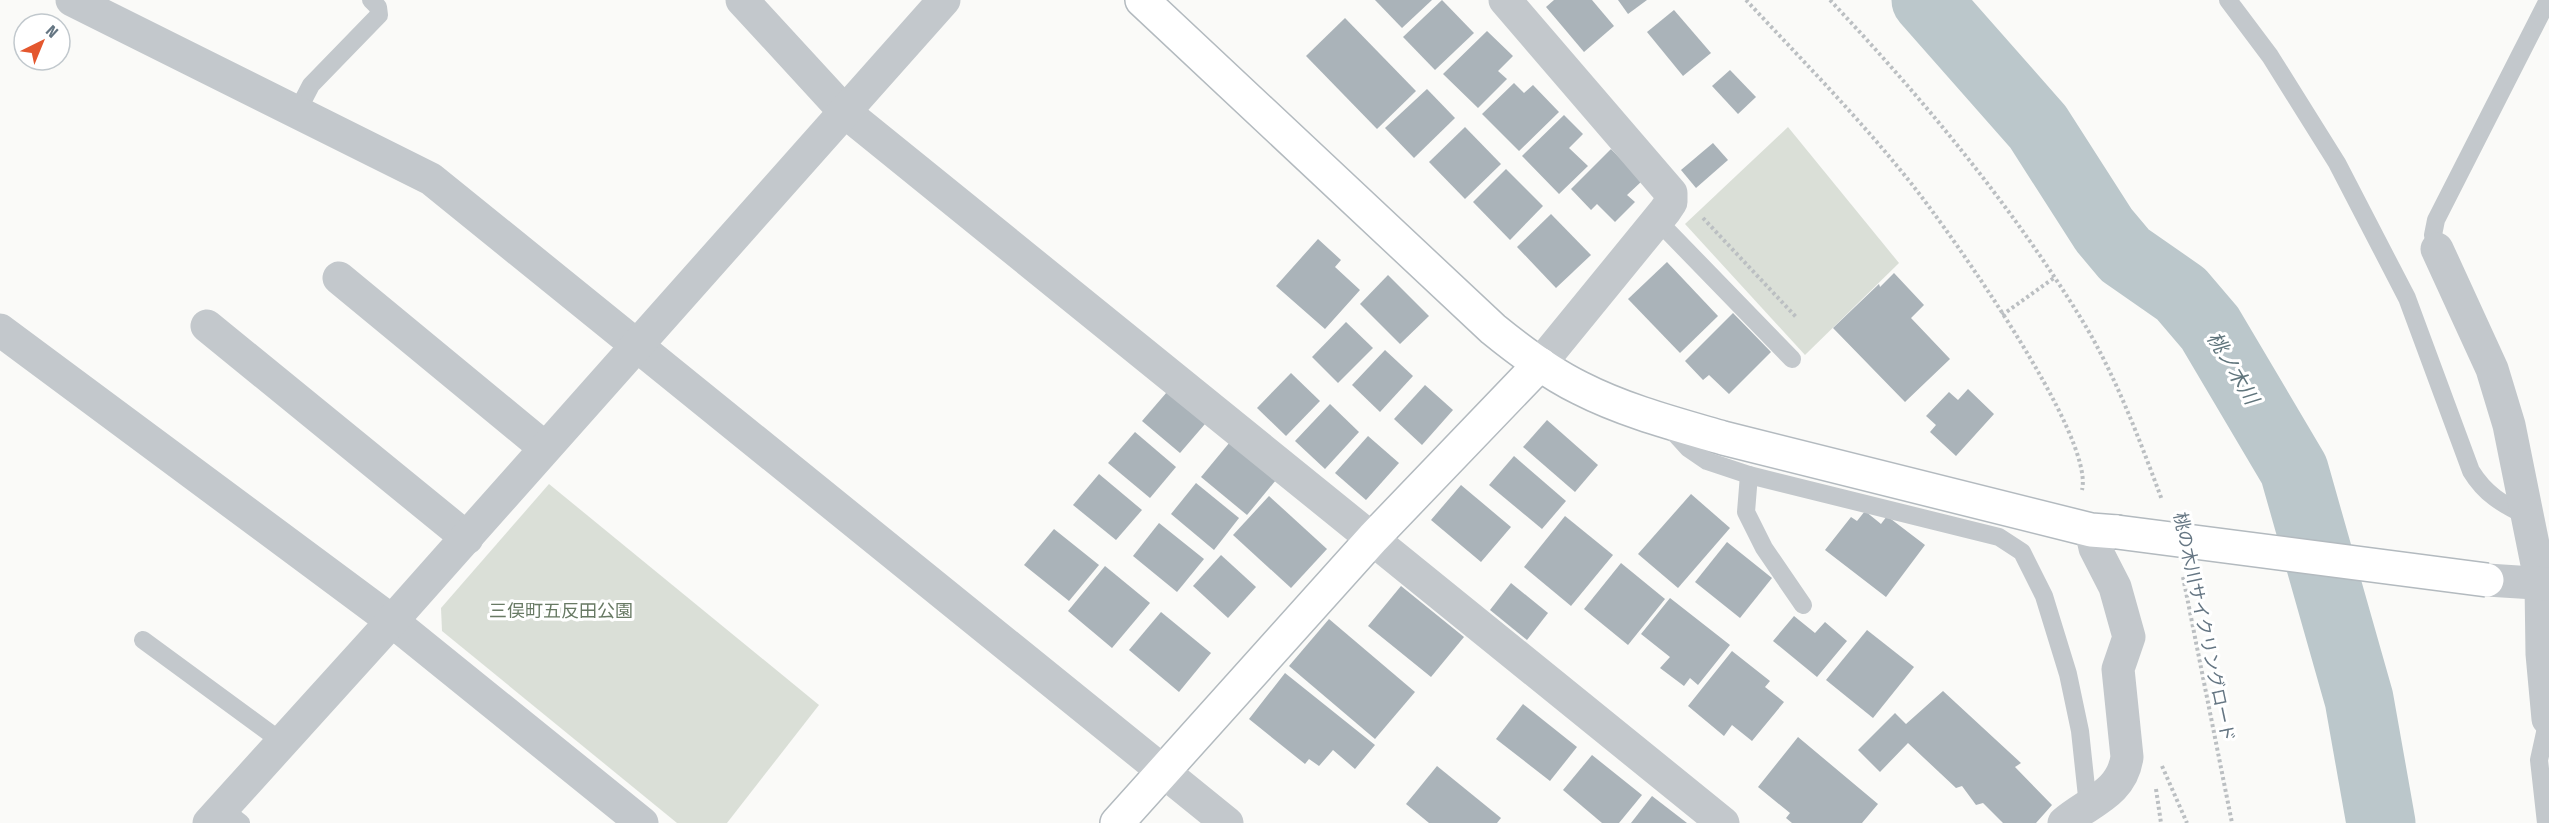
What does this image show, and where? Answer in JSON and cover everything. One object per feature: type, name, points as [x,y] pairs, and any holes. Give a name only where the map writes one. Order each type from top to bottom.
[{"type":"street","points":[[72,0],[298,110],[431,178],[1227,823]]},
{"type":"street","points":[[742,0],[845,112],[1723,823]]},
{"type":"street","points":[[224,818],[282,742],[393,621],[944,0]]},
{"type":"street","points":[[1142,0],[1493,329],[1540,364],[1580,388],[1663,421],[1723,438],[2104,531],[2487,580],[2545,584]]},
{"type":"street","points":[[1117,823],[1373,538],[1540,364],[1664,211],[1671,193],[1665,183],[1505,0]]},
{"type":"street","points":[[2437,249],[2492,369],[2509,425],[2527,516],[2545,584],[2542,654],[2548,719]]},
{"type":"street","points":[[339,278],[545,448]]},
{"type":"street","points":[[207,326],[466,538]]},
{"type":"street","points":[[0,330],[393,621],[642,823]]},
{"type":"street","points":[[2076,814],[2106,795],[2125,770],[2127,758],[2118,691],[2118,669],[2129,637],[2115,587],[2095,548],[2104,531]]},
{"type":"lane","points":[[298,110],[311,85],[379,15],[378,7],[371,0]]},
{"type":"lane","points":[[2228,0],[2270,56],[2337,163],[2407,298],[2471,471],[2481,487],[2498,503],[2527,516]]},
{"type":"lane","points":[[2437,249],[2433,235],[2436,220],[2548,0]]},
{"type":"lane","points":[[1664,211],[1791,359]]},
{"type":"lane","points":[[1663,421],[1688,448],[1707,462],[1749,475],[1999,537],[2022,552],[2044,596],[2068,674],[2080,731],[2076,814]]},
{"type":"lane","points":[[1749,475],[1746,512],[1764,548],[1803,605]]},
{"type":"lane","points":[[143,640],[282,742]]},
{"type":"lane","points":[[2546,823],[2539,760],[2548,719]]},
{"type":"path","points":[[1746,0],[1869,133],[1914,187],[2002,315],[2037,371],[2077,449],[2082,472],[2081,494]]},
{"type":"path","name":"桃の木川サイクリングロード","points":[[1830,0],[1884,58],[1955,142],[1997,195],[2054,278],[2086,327],[2114,383],[2165,507]]},
{"type":"path","points":[[1664,211],[1683,204],[1699,214],[1797,318]]},
{"type":"path","points":[[2002,315],[2054,278]]},
{"type":"path","name":"桃の木川サイクリングロード","points":[[2182,573],[2232,823]]},
{"type":"path","points":[[2161,763],[2187,823]]},
{"type":"green space","points":[[1788,127],[1899,263],[1805,355],[1685,224]]},
{"type":"green space","name":"三俣町五反田公園","points":[[549,484],[819,705],[727,823],[677,823],[442,631],[441,608]]},
{"type":"building","points":[[1375,0],[1432,0],[1402,28]]},
{"type":"building","points":[[1442,0],[1474,33],[1435,70],[1403,37]]},
{"type":"building","points":[[1554,0],[1592,0],[1614,26],[1584,52],[1546,7]]},
{"type":"building","points":[[1618,0],[1647,0],[1628,14]]},
{"type":"building","points":[[1674,10],[1711,53],[1683,76],[1647,32]]},
{"type":"building","points":[[1345,18],[1416,91],[1377,129],[1306,56]]},
{"type":"building","points":[[1487,31],[1513,56],[1498,71],[1507,79],[1478,108],[1443,74]]},
{"type":"building","points":[[1730,70],[1756,97],[1738,114],[1712,86]]},
{"type":"building","points":[[1514,83],[1524,93],[1533,85],[1559,112],[1519,151],[1482,114]]},
{"type":"building","points":[[1427,89],[1455,118],[1414,158],[1385,128]]},
{"type":"building","points":[[1564,115],[1583,134],[1569,148],[1588,166],[1559,194],[1522,156]]},
{"type":"building","points":[[1465,127],[1501,164],[1465,199],[1429,162]]},
{"type":"building","points":[[1713,143],[1728,160],[1696,188],[1681,170]]},
{"type":"building","points":[[1611,149],[1642,181],[1627,195],[1635,202],[1615,222],[1597,204],[1591,210],[1571,189]]},
{"type":"building","points":[[1506,169],[1543,206],[1510,240],[1473,202]]},
{"type":"building","points":[[1551,214],[1591,255],[1556,288],[1517,247]]},
{"type":"building","points":[[1318,239],[1341,260],[1335,267],[1360,290],[1325,329],[1276,286]]},
{"type":"building","points":[[1667,262],[1718,316],[1680,353],[1628,299]]},
{"type":"building","points":[[1894,273],[1924,305],[1911,318],[1950,359],[1905,402],[1833,328],[1879,284],[1880,287]]},
{"type":"building","points":[[1388,275],[1429,316],[1400,344],[1360,304]]},
{"type":"building","points":[[1733,313],[1771,352],[1729,394],[1709,375],[1703,380],[1685,361]]},
{"type":"building","points":[[1346,322],[1373,348],[1338,383],[1312,357]]},
{"type":"building","points":[[1385,350],[1413,376],[1380,412],[1352,385]]},
{"type":"building","points":[[1291,373],[1320,401],[1286,436],[1257,408]]},
{"type":"building","points":[[1425,385],[1453,410],[1422,445],[1394,419]]},
{"type":"building","points":[[1968,389],[1994,414],[1956,456],[1930,432],[1936,425],[1926,416],[1949,392],[1958,400]]},
{"type":"building","points":[[1167,392],[1205,424],[1180,453],[1142,421]]},
{"type":"building","points":[[1330,404],[1359,432],[1325,469],[1295,441]]},
{"type":"building","points":[[1547,420],[1598,465],[1575,492],[1523,447]]},
{"type":"building","points":[[1135,432],[1176,467],[1150,498],[1108,463]]},
{"type":"building","points":[[1368,436],[1399,463],[1366,500],[1335,473]]},
{"type":"building","points":[[1230,442],[1276,480],[1247,515],[1201,477]]},
{"type":"building","points":[[1514,456],[1566,501],[1542,529],[1489,485]]},
{"type":"building","points":[[1099,474],[1142,510],[1116,540],[1073,505]]},
{"type":"building","points":[[1196,483],[1239,518],[1214,550],[1171,514]]},
{"type":"building","points":[[1461,485],[1511,527],[1481,562],[1431,520]]},
{"type":"building","points":[[1691,494],[1730,528],[1678,588],[1638,554]]},
{"type":"building","points":[[1269,496],[1327,549],[1291,588],[1233,535]]},
{"type":"building","points":[[1865,511],[1881,524],[1887,516],[1925,545],[1886,597],[1825,550],[1851,517],[1857,521]]},
{"type":"building","points":[[1565,516],[1613,555],[1571,606],[1524,567]]},
{"type":"building","points":[[1159,523],[1204,559],[1177,592],[1133,556]]},
{"type":"building","points":[[1054,529],[1099,565],[1069,601],[1024,565]]},
{"type":"building","points":[[1727,542],[1772,578],[1740,618],[1695,582]]},
{"type":"building","points":[[1221,555],[1256,587],[1228,618],[1193,586]]},
{"type":"building","points":[[1621,563],[1665,599],[1628,645],[1584,609]]},
{"type":"building","points":[[1105,566],[1150,603],[1112,648],[1068,611]]},
{"type":"building","points":[[1511,583],[1548,613],[1527,640],[1490,610]]},
{"type":"building","points":[[1401,586],[1464,637],[1431,677],[1368,626]]},
{"type":"building","points":[[1670,598],[1730,645],[1698,685],[1690,678],[1684,686],[1660,668],[1670,657],[1641,634]]},
{"type":"building","points":[[1161,612],[1211,653],[1179,692],[1129,650]]},
{"type":"building","points":[[1794,616],[1815,633],[1825,622],[1847,641],[1817,677],[1773,641]]},
{"type":"building","points":[[1329,619],[1415,692],[1375,739],[1289,666]]},
{"type":"building","points":[[1867,630],[1914,667],[1873,718],[1826,680]]},
{"type":"building","points":[[1732,651],[1770,681],[1765,687],[1784,702],[1752,741],[1732,725],[1724,736],[1688,706]]},
{"type":"building","points":[[1285,673],[1375,745],[1355,769],[1333,750],[1319,766],[1309,759],[1305,764],[1249,719]]},
{"type":"building","points":[[1943,691],[2021,763],[2015,767],[2052,805],[2036,823],[2003,823],[1983,803],[1976,805],[1962,786],[1956,788],[1908,743],[1880,772],[1858,750],[1895,713],[1906,724]]},
{"type":"building","points":[[1523,704],[1577,747],[1550,781],[1496,739]]},
{"type":"building","points":[[1798,737],[1878,804],[1862,823],[1792,823],[1786,818],[1790,813],[1758,787]]},
{"type":"building","points":[[1592,755],[1642,795],[1619,823],[1602,823],[1563,790]]},
{"type":"building","points":[[1437,766],[1501,818],[1497,823],[1429,823],[1406,804]]},
{"type":"building","points":[[1652,796],[1687,823],[1631,823]]},
{"type":"waterway","name":"桃ノ木川","points":[[1926,0],[2038,127],[2104,230],[2125,255],[2181,294],[2210,328],[2294,470],[2359,699],[2381,823]]}]
